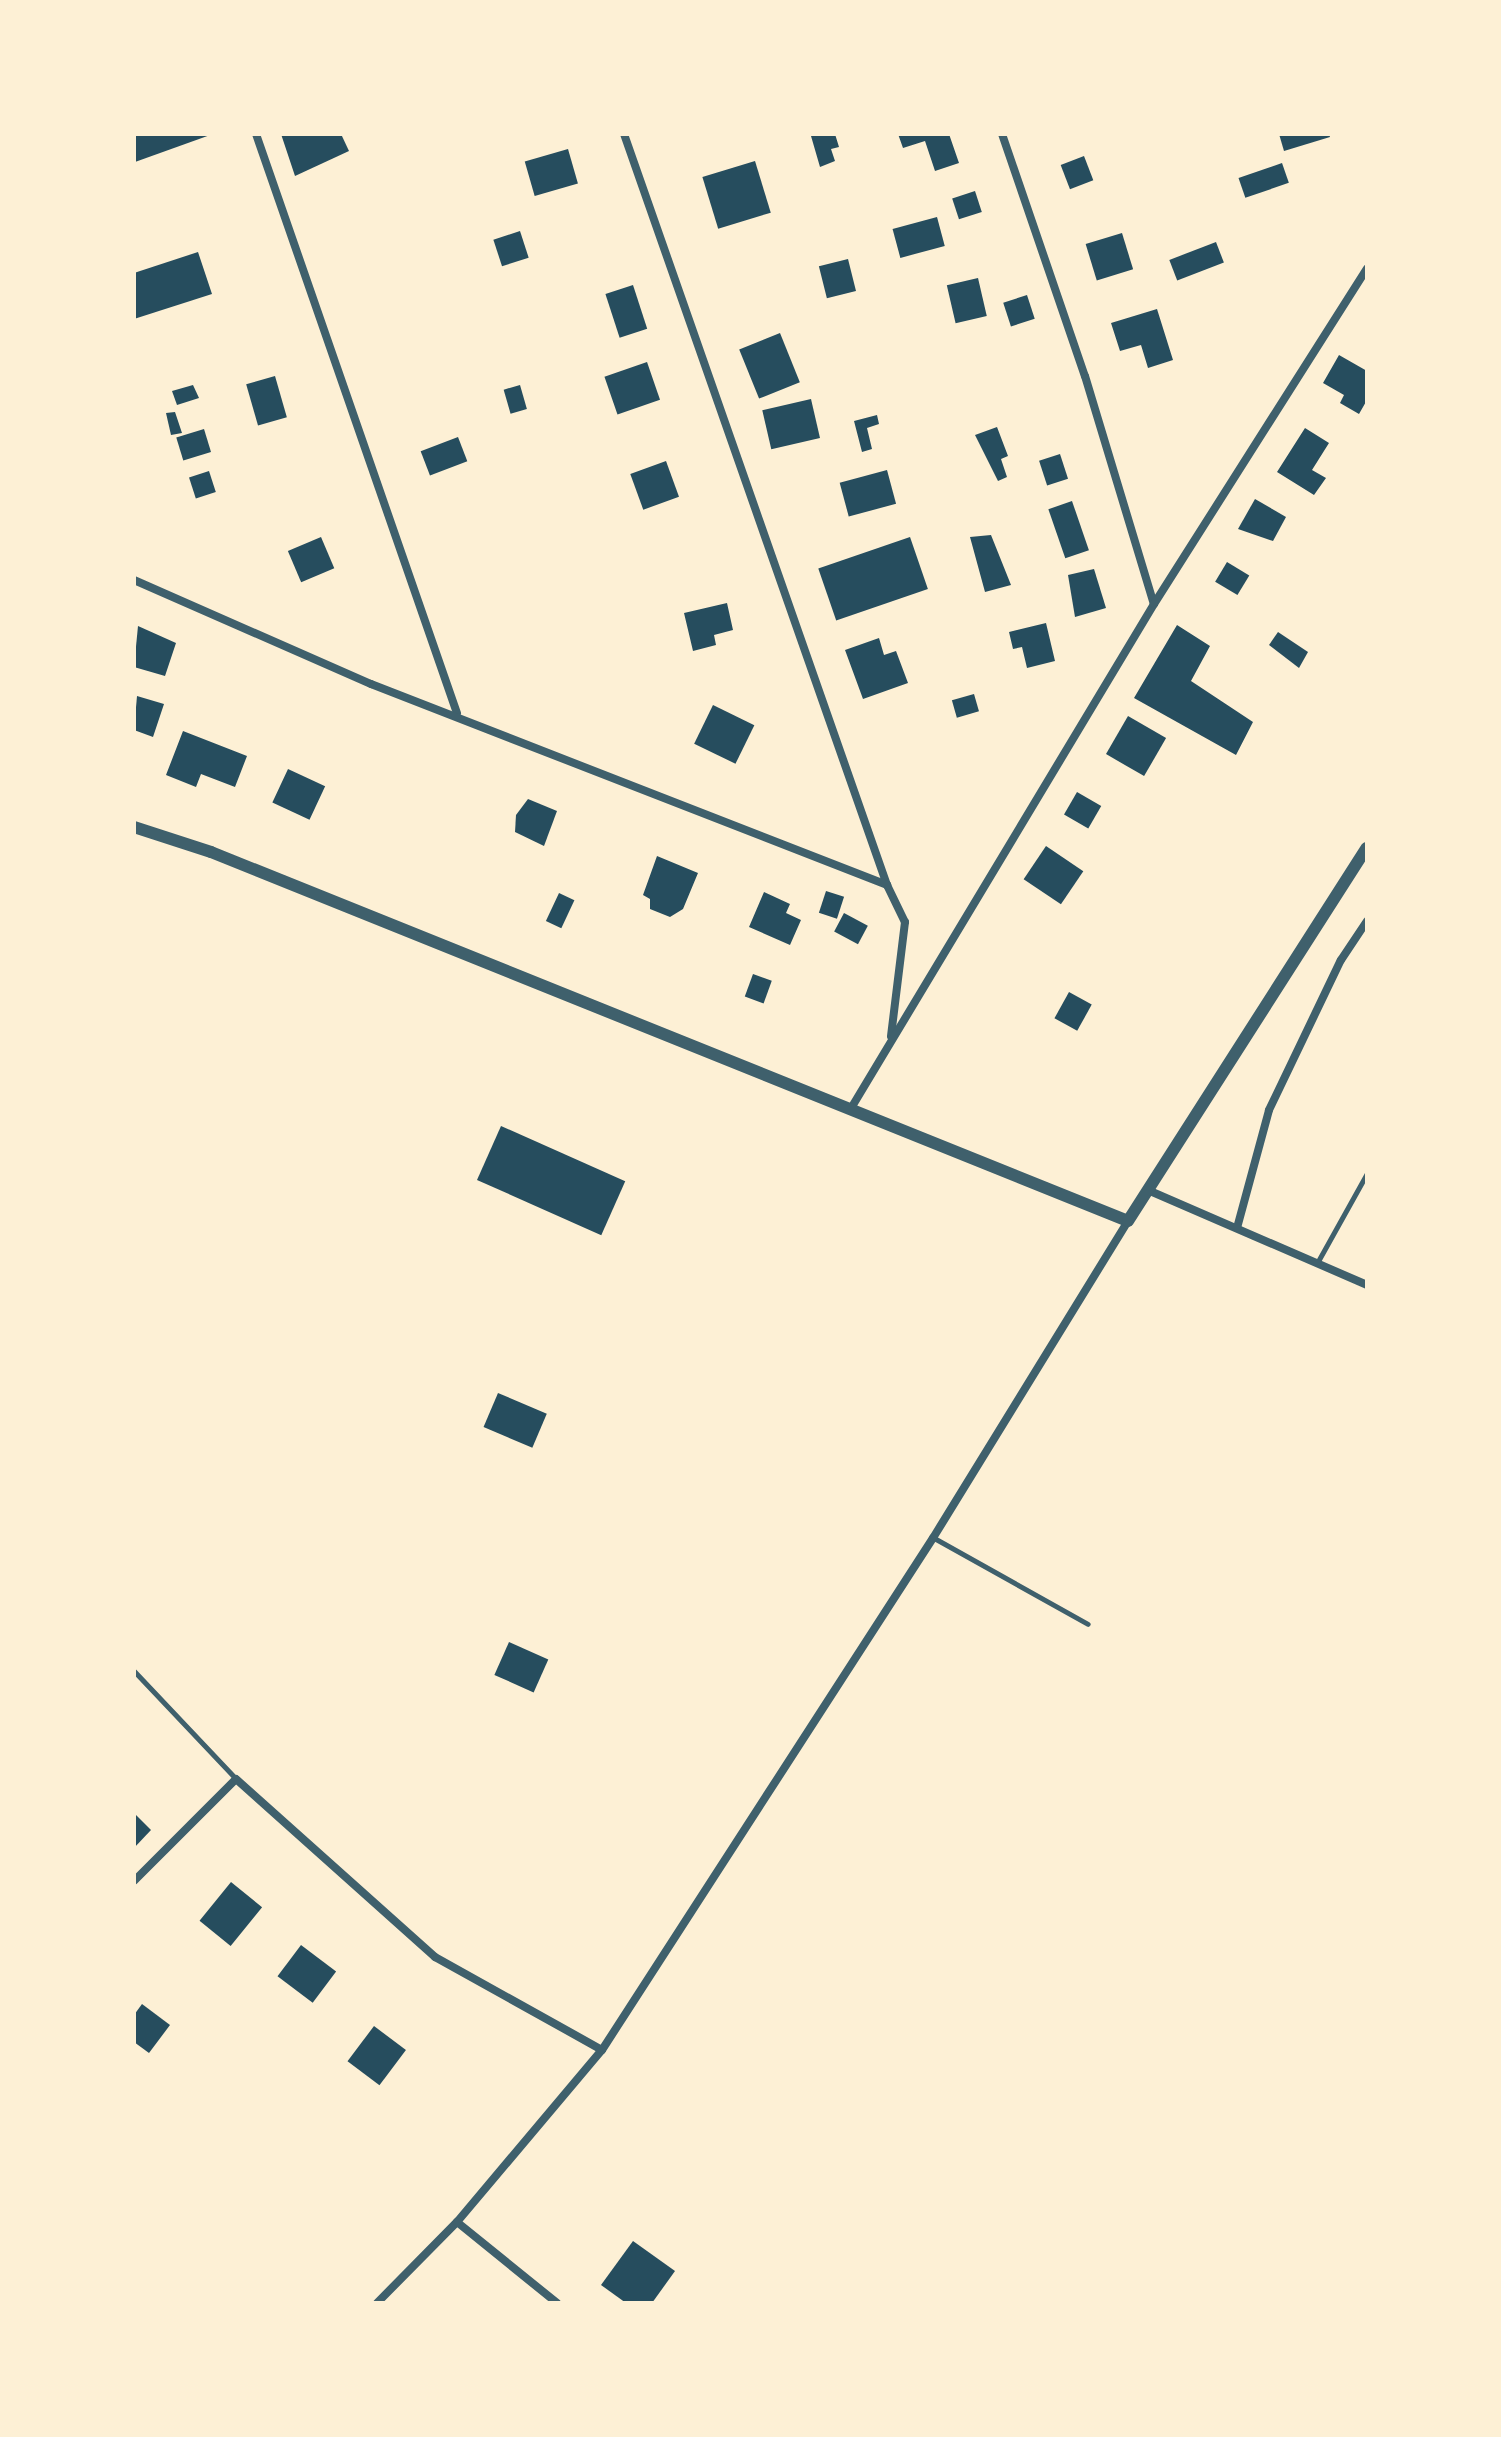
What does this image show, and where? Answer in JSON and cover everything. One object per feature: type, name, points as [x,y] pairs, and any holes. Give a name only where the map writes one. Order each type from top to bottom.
[{"type":"street","points":[[256,134],[457,713]]},
{"type":"street","points":[[624,134],[887,885],[905,922],[890,1041]]},
{"type":"street","points":[[1002,134],[1085,376],[1154,604]]},
{"type":"street","points":[[850,1110],[1154,604],[1367,269]]},
{"type":"street","points":[[134,580],[371,684],[457,713],[887,885]]},
{"type":"street","points":[[134,827],[211,852],[1128,1221]]},
{"type":"street","points":[[377,2303],[457,2222],[602,2050],[933,1538],[1128,1221],[1367,848]]},
{"type":"street","points":[[1237,1228],[1269,1110],[1341,960],[1367,921]]},
{"type":"street","points":[[1150,1191],[1367,1285]]},
{"type":"street","points":[[134,1881],[236,1779],[435,1957],[602,2050]]},
{"type":"street","points":[[457,2222],[557,2303]]},
{"type":"lane","points":[[1317,1263],[1367,1173]]},
{"type":"lane","points":[[933,1538],[1088,1624]]},
{"type":"lane","points":[[134,1671],[236,1779]]},
{"type":"building","points":[[134,134],[213,134],[135,162]]},
{"type":"building","points":[[281,134],[341,134],[349,151],[295,176]]},
{"type":"building","points":[[835,134],[839,147],[831,149],[835,161],[820,167],[811,136]]},
{"type":"building","points":[[898,134],[949,134],[959,163],[935,171],[925,141],[903,148]]},
{"type":"building","points":[[1279,134],[1329,134],[1330,137],[1284,151]]},
{"type":"building","points":[[568,149],[578,184],[535,196],[525,161]]},
{"type":"building","points":[[1084,156],[1093,180],[1070,189],[1061,165]]},
{"type":"building","points":[[755,161],[771,213],[718,229],[702,177]]},
{"type":"building","points":[[1282,163],[1289,183],[1245,198],[1239,178]]},
{"type":"building","points":[[975,191],[982,212],[959,219],[952,198]]},
{"type":"building","points":[[937,217],[945,246],[900,258],[893,229]]},
{"type":"building","points":[[520,231],[529,258],[502,266],[493,240]]},
{"type":"building","points":[[1122,233],[1133,269],[1097,280],[1086,244]]},
{"type":"building","points":[[1216,242],[1224,263],[1177,280],[1169,260]]},
{"type":"building","points":[[198,252],[212,294],[134,319],[134,273]]},
{"type":"building","points":[[848,259],[856,291],[827,298],[819,266]]},
{"type":"building","points":[[978,278],[987,316],[956,323],[947,285]]},
{"type":"building","points":[[633,285],[647,329],[620,338],[605,294]]},
{"type":"building","points":[[1027,295],[1035,319],[1011,327],[1003,303]]},
{"type":"building","points":[[1157,309],[1173,360],[1148,368],[1141,345],[1120,351],[1111,323]]},
{"type":"building","points":[[780,333],[800,382],[759,399],[739,349]]},
{"type":"building","points":[[1339,355],[1367,371],[1367,400],[1359,414],[1340,403],[1344,395],[1323,383]]},
{"type":"building","points":[[647,362],[660,400],[617,414],[604,377]]},
{"type":"building","points":[[275,376],[287,417],[258,426],[246,384]]},
{"type":"building","points":[[193,385],[199,398],[177,405],[172,391]]},
{"type":"building","points":[[520,385],[527,409],[511,414],[504,390]]},
{"type":"building","points":[[811,399],[820,438],[771,449],[762,410]]},
{"type":"building","points":[[175,412],[182,433],[171,435],[166,413]]},
{"type":"building","points":[[877,415],[879,424],[867,428],[872,449],[862,452],[854,421]]},
{"type":"building","points":[[997,427],[1008,456],[1001,459],[1007,477],[998,481],[975,435]]},
{"type":"building","points":[[1305,428],[1329,443],[1312,470],[1326,478],[1314,495],[1277,472]]},
{"type":"building","points":[[204,429],[211,452],[183,460],[176,437]]},
{"type":"building","points":[[458,437],[467,461],[430,476],[421,451]]},
{"type":"building","points":[[1060,454],[1068,479],[1047,486],[1039,461]]},
{"type":"building","points":[[666,461],[679,497],[643,510],[630,474]]},
{"type":"building","points":[[887,470],[896,504],[849,516],[840,483]]},
{"type":"building","points":[[209,471],[216,492],[196,498],[189,477]]},
{"type":"building","points":[[1255,499],[1286,517],[1273,541],[1238,529]]},
{"type":"building","points":[[1072,501],[1089,550],[1065,558],[1048,509]]},
{"type":"building","points":[[991,535],[1011,585],[985,592],[970,537]]},
{"type":"building","points":[[321,537],[334,568],[301,582],[288,551]]},
{"type":"building","points":[[910,537],[928,589],[836,621],[818,569]]},
{"type":"building","points":[[1227,562],[1249,575],[1237,595],[1215,582]]},
{"type":"building","points":[[1094,569],[1106,608],[1075,617],[1068,575]]},
{"type":"building","points":[[727,603],[733,630],[714,635],[716,645],[693,651],[684,613]]},
{"type":"building","points":[[1046,623],[1055,661],[1027,668],[1022,647],[1013,649],[1009,632]]},
{"type":"building","points":[[1177,625],[1210,646],[1191,681],[1253,722],[1236,755],[1134,698]]},
{"type":"building","points":[[138,626],[176,643],[165,676],[134,667]]},
{"type":"building","points":[[1278,632],[1308,652],[1299,668],[1269,645]]},
{"type":"building","points":[[879,638],[884,655],[896,651],[908,683],[863,699],[845,650]]},
{"type":"building","points":[[974,694],[979,711],[957,718],[952,700]]},
{"type":"building","points":[[137,696],[164,704],[153,737],[134,730]]},
{"type":"building","points":[[713,705],[754,725],[735,764],[694,744]]},
{"type":"building","points":[[1128,716],[1166,738],[1144,776],[1106,754]]},
{"type":"building","points":[[183,731],[247,756],[235,787],[201,774],[196,787],[166,775]]},
{"type":"building","points":[[288,769],[325,786],[310,820],[272,803]]},
{"type":"building","points":[[1077,792],[1101,806],[1088,829],[1064,815]]},
{"type":"building","points":[[528,799],[557,811],[544,846],[515,832],[516,815]]},
{"type":"building","points":[[1046,846],[1083,871],[1061,904],[1024,879]]},
{"type":"building","points":[[657,856],[698,873],[683,909],[670,917],[650,909],[650,899],[643,895]]},
{"type":"building","points":[[826,891],[844,897],[837,919],[819,913]]},
{"type":"building","points":[[764,892],[790,904],[786,913],[801,920],[790,945],[749,927]]},
{"type":"building","points":[[559,893],[574,900],[561,928],[546,921]]},
{"type":"building","points":[[844,913],[868,926],[858,944],[834,932]]},
{"type":"building","points":[[753,974],[772,981],[764,1003],[745,997]]},
{"type":"building","points":[[1069,992],[1092,1005],[1077,1031],[1054,1018]]},
{"type":"building","points":[[501,1126],[625,1181],[601,1235],[477,1180]]},
{"type":"building","points":[[498,1393],[547,1414],[532,1448],[484,1427]]},
{"type":"building","points":[[509,1642],[548,1659],[534,1692],[494,1675]]},
{"type":"building","points":[[134,1813],[151,1830],[134,1848]]},
{"type":"building","points":[[231,1882],[262,1907],[231,1946],[200,1921]]},
{"type":"building","points":[[301,1945],[336,1971],[313,2003],[278,1976]]},
{"type":"building","points":[[142,2004],[170,2025],[149,2053],[134,2042],[134,2015]]},
{"type":"building","points":[[374,2026],[406,2050],[379,2085],[348,2061]]},
{"type":"building","points":[[633,2241],[675,2271],[652,2303],[626,2303],[601,2285]]}]
